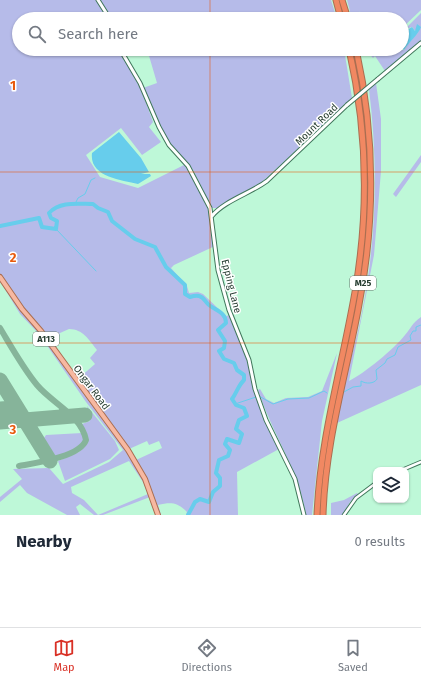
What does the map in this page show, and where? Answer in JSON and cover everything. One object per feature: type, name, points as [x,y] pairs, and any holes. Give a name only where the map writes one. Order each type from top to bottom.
[{"type":"highway","points":[[336,0],[339,12]]},
{"type":"highway","points":[[342,0],[346,12]]},
{"type":"highway","name":"M25","points":[[317,515],[323,447],[354,296],[362,228],[364,187],[362,138],[358,101],[350,56]]},
{"type":"highway","name":"M25","points":[[323,515],[330,446],[360,302],[369,222],[369,137],[357,56]]},
{"type":"main road","name":"Ongar Road","points":[[0,277],[22,309],[41,331],[128,450],[145,479],[158,515]]},
{"type":"street","points":[[98,0],[106,12]]},
{"type":"street","name":"Mount Road","points":[[409,53],[421,43]]},
{"type":"street","name":"Epping Lane","points":[[124,56],[140,83],[159,127],[170,145],[188,166],[210,208],[218,270],[229,310],[249,360],[255,388],[266,420],[295,480],[304,515]]},
{"type":"street","name":"Mount Road","points":[[212,216],[217,210],[255,190],[267,181],[347,105],[405,56]]},
{"type":"street","points":[[210,208],[217,210]]},
{"type":"street","points":[[409,467],[421,462]]},
{"type":"street","points":[[344,515],[351,503],[373,485]]},
{"type":"shaded area","points":[[0,0],[96,0],[104,12],[12,12],[12,56],[123,56],[139,83],[153,122],[149,127],[161,142],[142,155],[121,128],[86,155],[100,177],[138,188],[184,165],[190,172],[208,209],[215,246],[174,265],[171,268],[187,286],[189,293],[198,292],[203,294],[226,316],[230,315],[245,354],[255,391],[279,449],[237,472],[238,515],[186,515],[187,512],[177,505],[167,503],[158,505],[161,515],[156,515],[150,497],[103,515],[98,515],[94,515],[80,504],[76,507],[80,515],[67,515],[27,493],[20,485],[0,502],[0,497],[22,479],[13,469],[49,468],[63,484],[109,462],[123,450],[86,402],[39,334],[20,314],[0,281]],"holes":[[[69,329],[74,329],[82,333],[97,350],[90,358],[95,364],[79,378],[75,375],[53,344],[59,337],[60,333]],[[147,441],[149,445],[159,441],[162,448],[136,460],[129,449]],[[129,461],[143,482],[148,494],[98,515],[84,500],[72,493],[71,487]]]},
{"type":"shaded area","points":[[100,0],[331,0],[335,12],[107,12]]},
{"type":"shaded area","points":[[347,0],[421,0],[421,10],[409,21],[409,12],[350,12]]},
{"type":"shaded area","points":[[421,13],[421,41],[409,51],[409,43],[417,29],[415,31],[412,27],[409,28],[409,25]]},
{"type":"shaded area","points":[[417,24],[421,27],[420,30],[409,43],[409,29],[412,27],[415,31]]},
{"type":"shaded area","points":[[149,56],[345,56],[352,98],[259,185],[218,208],[212,208],[193,170],[170,145],[159,127],[143,88],[157,83]]},
{"type":"shaded area","points":[[375,56],[403,56],[385,71]]},
{"type":"shaded area","points":[[376,83],[381,119],[381,171],[374,255],[349,381],[371,367],[387,354],[421,317],[421,385],[337,423],[342,394],[360,322],[368,280],[375,198],[374,144],[369,89]]},
{"type":"shaded area","points":[[119,132],[141,158],[149,172],[141,174],[150,174],[151,176],[138,184],[108,176],[101,172],[92,161],[92,153]]},
{"type":"shaded area","points":[[421,155],[421,162],[396,197],[393,194]]},
{"type":"shaded area","points":[[337,353],[322,421],[312,515],[306,515],[298,483],[270,421],[258,390],[260,389],[266,399],[274,403],[286,398],[308,397],[322,391]]},
{"type":"shaded area","points":[[87,406],[115,441],[119,450],[110,459],[65,481],[58,461],[79,452],[87,443],[88,436],[82,424],[90,421]]},
{"type":"shaded area","points":[[82,433],[84,441],[79,448],[56,457],[44,438],[46,435]]},
{"type":"shaded area","points":[[357,493],[358,494],[350,502],[343,515],[331,515],[331,503],[344,500]]},
{"type":"waterway","points":[[75,204],[78,198],[85,194],[91,180],[95,178]]},
{"type":"waterway","points":[[0,226],[39,218],[42,227],[56,229],[57,221],[51,218],[49,213],[53,209],[70,204],[93,204],[108,212],[112,221],[135,239],[155,247],[166,267],[185,285],[185,294],[190,297],[198,296],[203,298],[226,319],[226,323],[218,330],[225,341],[224,348],[219,351],[224,359],[234,363],[237,370],[244,375],[244,380],[232,399],[236,405],[244,408],[247,416],[239,420],[236,429],[242,434],[239,443],[227,439],[225,444],[230,450],[228,456],[219,460],[216,473],[220,478],[220,486],[213,492],[209,502],[200,499],[195,502],[188,515]]},
{"type":"waterway","points":[[56,229],[96,271]]},
{"type":"waterway","points":[[344,392],[353,387],[361,386],[361,381],[365,383],[376,381],[376,370],[385,363],[387,359],[395,355],[398,347],[411,340],[410,336],[413,331],[416,331],[416,327],[421,325]]},
{"type":"waterway","points":[[259,396],[273,404],[288,399],[309,398],[324,391],[327,393]]},
{"type":"waterway","points":[[235,404],[256,397]]},
{"type":"taxiway","points":[[0,328],[18,358],[37,385],[43,392],[73,417],[83,431],[86,440],[82,446],[66,455],[46,461],[19,466]]},
{"type":"taxiway","points":[[62,409],[65,412],[63,417]]},
{"type":"runway","points":[[0,380],[50,461]]},
{"type":"runway","points":[[0,409],[14,408]]},
{"type":"runway","points":[[0,422],[85,415]]}]
